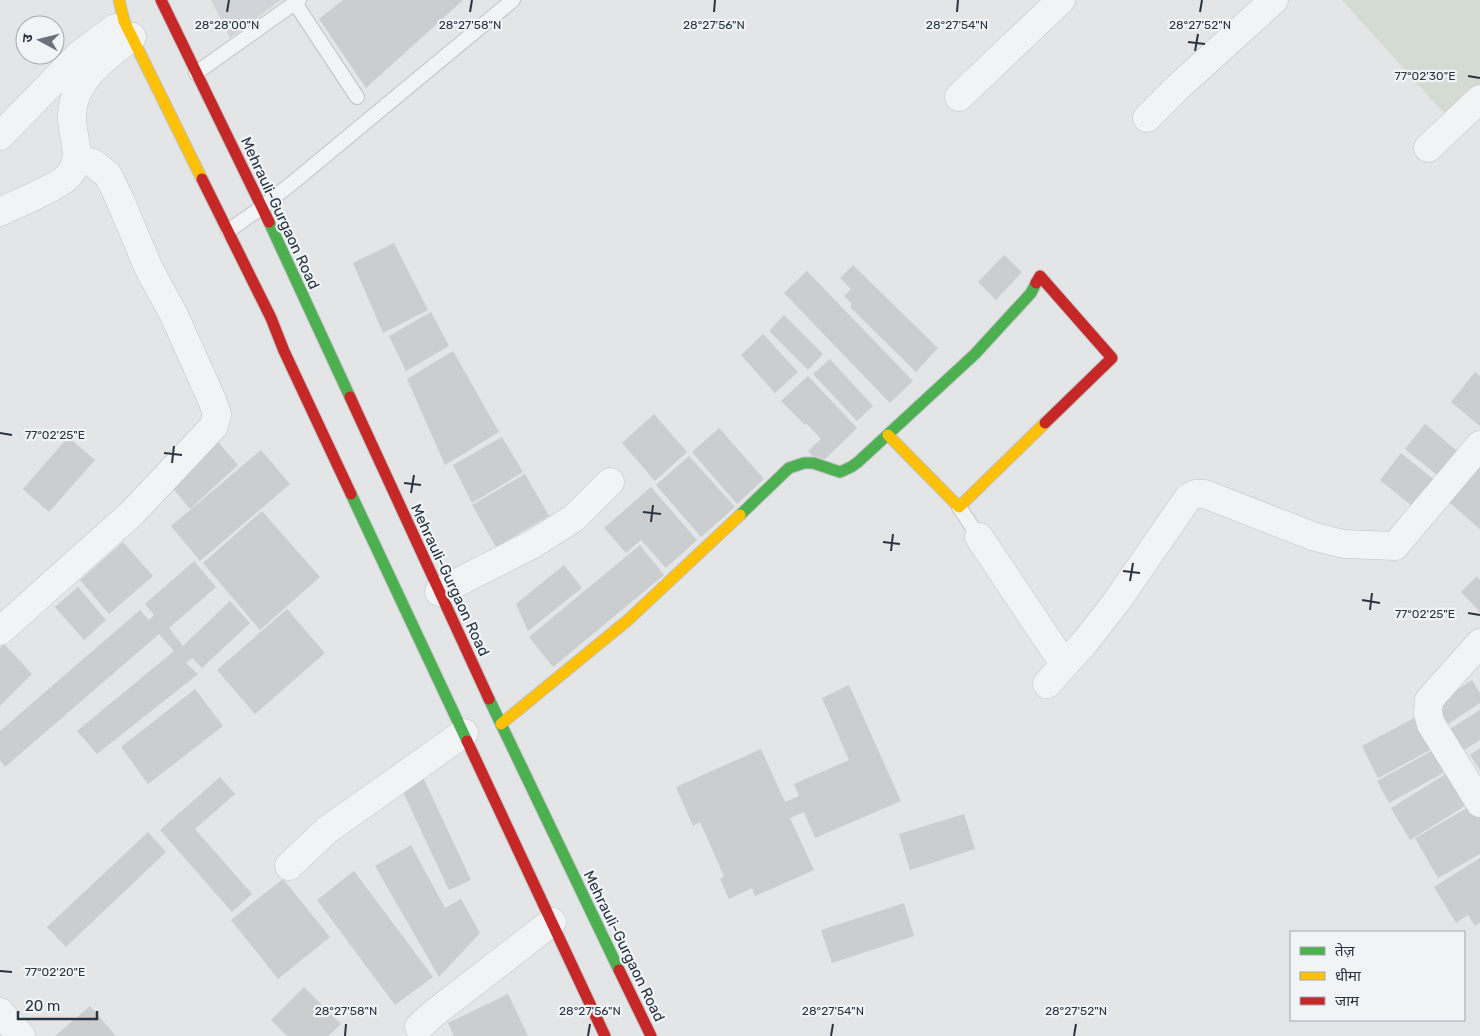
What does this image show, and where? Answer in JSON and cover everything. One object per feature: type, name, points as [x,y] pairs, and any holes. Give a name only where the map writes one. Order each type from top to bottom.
[{"type":"main road","name":"Mehrauli-Gurgaon Road","points":[[161,0],[262,207],[501,724],[556,850],[651,1036]]},
{"type":"main road","points":[[124,12],[271,318],[284,351],[464,733],[532,867],[552,922],[605,1036]]},
{"type":"main road","points":[[501,724],[628,620],[789,468],[800,464],[812,463],[835,471],[847,471],[975,354],[1030,294],[1040,276],[1112,358],[959,507],[888,435]]},
{"type":"street","points":[[959,97],[1061,0]]},
{"type":"street","points":[[1147,118],[1178,87],[1274,0]]},
{"type":"street","points":[[0,136],[78,55],[98,39],[124,12]]},
{"type":"street","points":[[0,212],[58,184],[70,175],[77,158],[71,117],[73,101],[79,86],[102,60],[124,12]]},
{"type":"street","points":[[1428,148],[1477,108]]},
{"type":"street","points":[[0,631],[132,513],[214,426],[217,414],[174,315],[149,270],[108,175],[93,163],[77,158]]},
{"type":"street","points":[[979,537],[1056,674],[1085,642],[1188,498],[1195,494],[1205,494],[1315,537],[1344,544],[1395,546],[1480,446]]},
{"type":"street","points":[[439,592],[533,544],[574,518],[610,482]]},
{"type":"street","points":[[1480,643],[1430,700],[1428,713],[1431,724],[1480,803]]},
{"type":"street","points":[[289,866],[327,830],[464,733]]},
{"type":"street","points":[[419,1027],[433,1014],[552,922]]},
{"type":"street","points":[[0,1012],[21,1036]]},
{"type":"lane","points":[[228,231],[262,207],[513,0]]},
{"type":"lane","points":[[196,73],[297,2],[357,97]]},
{"type":"lane","points":[[959,507],[979,537]]},
{"type":"shaded area","points":[[211,0],[281,0],[230,38]]},
{"type":"shaded area","points":[[1342,0],[1480,0],[1480,92],[1451,121]]},
{"type":"building","points":[[343,0],[463,0],[366,88],[319,19]]},
{"type":"building","points":[[394,243],[428,310],[383,333],[353,263]]},
{"type":"building","points":[[1004,255],[1022,272],[996,300],[978,282]]},
{"type":"building","points":[[853,265],[938,348],[916,372],[850,307],[852,304],[844,296],[851,289],[840,278]]},
{"type":"building","points":[[807,271],[913,381],[890,403],[784,293]]},
{"type":"building","points":[[431,312],[449,346],[406,371],[389,336]]},
{"type":"building","points":[[784,315],[823,354],[808,370],[769,331]]},
{"type":"building","points":[[763,334],[798,372],[775,393],[741,355]]},
{"type":"building","points":[[453,351],[499,432],[445,465],[407,379]]},
{"type":"building","points":[[830,359],[873,406],[857,421],[813,374]]},
{"type":"building","points":[[1475,372],[1480,376],[1480,426],[1451,402]]},
{"type":"building","points":[[808,376],[857,428],[820,464],[808,451],[821,439],[781,401]]},
{"type":"building","points":[[654,414],[687,452],[655,481],[622,443]]},
{"type":"building","points":[[1425,424],[1462,455],[1442,479],[1405,449]]},
{"type":"building","points":[[719,428],[764,479],[737,504],[692,452]]},
{"type":"building","points":[[212,435],[238,465],[190,509],[166,480]]},
{"type":"building","points":[[68,437],[95,460],[49,512],[23,489]]},
{"type":"building","points":[[502,437],[523,472],[472,503],[453,465]]},
{"type":"building","points":[[261,450],[290,484],[200,561],[171,526]]},
{"type":"building","points":[[1401,453],[1438,483],[1417,510],[1380,480]]},
{"type":"building","points":[[689,456],[735,507],[701,537],[656,485]]},
{"type":"building","points":[[1480,461],[1480,529],[1442,496]]},
{"type":"building","points":[[525,474],[549,516],[496,547],[472,505]]},
{"type":"building","points":[[651,487],[697,540],[666,568],[641,540],[626,553],[604,528]]},
{"type":"building","points":[[262,511],[320,577],[260,630],[203,563]]},
{"type":"building","points":[[123,542],[153,576],[109,614],[80,580]]},
{"type":"building","points":[[640,545],[664,575],[553,667],[529,637]]},
{"type":"building","points":[[194,561],[216,587],[169,628],[183,646],[230,601],[250,623],[202,668],[192,658],[186,663],[198,674],[97,754],[77,731],[174,651],[159,634],[5,767],[0,760],[0,731],[140,610],[149,620],[154,615],[145,604]]},
{"type":"building","points":[[564,565],[582,588],[528,631],[516,604]]},
{"type":"building","points":[[1477,576],[1480,580],[1480,612],[1461,592]]},
{"type":"building","points":[[78,587],[106,620],[84,640],[55,607]]},
{"type":"building","points":[[287,609],[325,653],[255,714],[217,670]]},
{"type":"building","points":[[4,644],[32,674],[0,706],[0,648]]},
{"type":"building","points":[[1472,680],[1480,693],[1480,703],[1448,724],[1435,704]]},
{"type":"building","points":[[849,685],[901,801],[815,838],[804,812],[790,818],[814,870],[755,896],[752,888],[729,899],[720,879],[724,876],[700,822],[693,826],[676,787],[761,749],[785,802],[799,796],[794,784],[849,760],[822,698]]},
{"type":"building","points":[[195,689],[223,726],[148,784],[121,747]]},
{"type":"building","points":[[1480,710],[1480,740],[1464,750],[1450,729]]},
{"type":"building","points":[[1414,718],[1430,750],[1378,778],[1362,746]]},
{"type":"building","points":[[1441,746],[1452,768],[1389,803],[1377,781]]},
{"type":"building","points":[[1480,748],[1480,770],[1470,755]]},
{"type":"building","points":[[1454,769],[1473,801],[1410,840],[1391,808]]},
{"type":"building","points":[[422,775],[471,880],[449,890],[400,786]]},
{"type":"building","points":[[220,777],[235,794],[195,829],[252,894],[232,912],[160,830]]},
{"type":"building","points":[[1474,804],[1480,816],[1480,854],[1438,878],[1415,838]]},
{"type":"building","points":[[964,814],[975,849],[910,870],[899,834]]},
{"type":"building","points":[[148,832],[166,852],[66,947],[47,927]]},
{"type":"building","points":[[411,845],[445,908],[461,899],[480,933],[439,977],[375,866]]},
{"type":"building","points":[[1480,858],[1480,923],[1475,926],[1468,915],[1456,923],[1434,887]]},
{"type":"building","points":[[354,871],[433,977],[395,1005],[317,900]]},
{"type":"building","points":[[283,879],[330,937],[278,979],[231,920]]},
{"type":"building","points":[[904,903],[914,936],[832,963],[821,930]]},
{"type":"building","points":[[304,987],[341,1024],[328,1036],[287,1036],[271,1020]]},
{"type":"building","points":[[508,994],[528,1036],[454,1036],[448,1023]]},
{"type":"building","points":[[90,1006],[116,1036],[55,1036]]},
{"type":"traffic: fast","points":[[269,222],[350,397]]},
{"type":"traffic: fast","points":[[740,515],[789,468],[804,463],[813,463],[840,472],[858,462],[975,354],[1031,293],[1036,283]]},
{"type":"traffic: fast","points":[[351,494],[467,741]]},
{"type":"traffic: fast","points":[[489,699],[619,970]]},
{"type":"traffic: slow","points":[[119,0],[124,21],[202,179]]},
{"type":"traffic: slow","points":[[888,435],[959,507],[1045,423]]},
{"type":"traffic: slow","points":[[501,724],[628,620],[740,515]]},
{"type":"traffic: jam","points":[[161,0],[269,222]]},
{"type":"traffic: jam","points":[[202,179],[271,318],[284,351],[351,494]]},
{"type":"traffic: jam","points":[[1036,283],[1040,276],[1112,358],[1045,423]]},
{"type":"traffic: jam","points":[[350,397],[489,699]]},
{"type":"traffic: jam","points":[[467,741],[605,1036]]},
{"type":"traffic: jam","points":[[619,970],[651,1036]]}]
